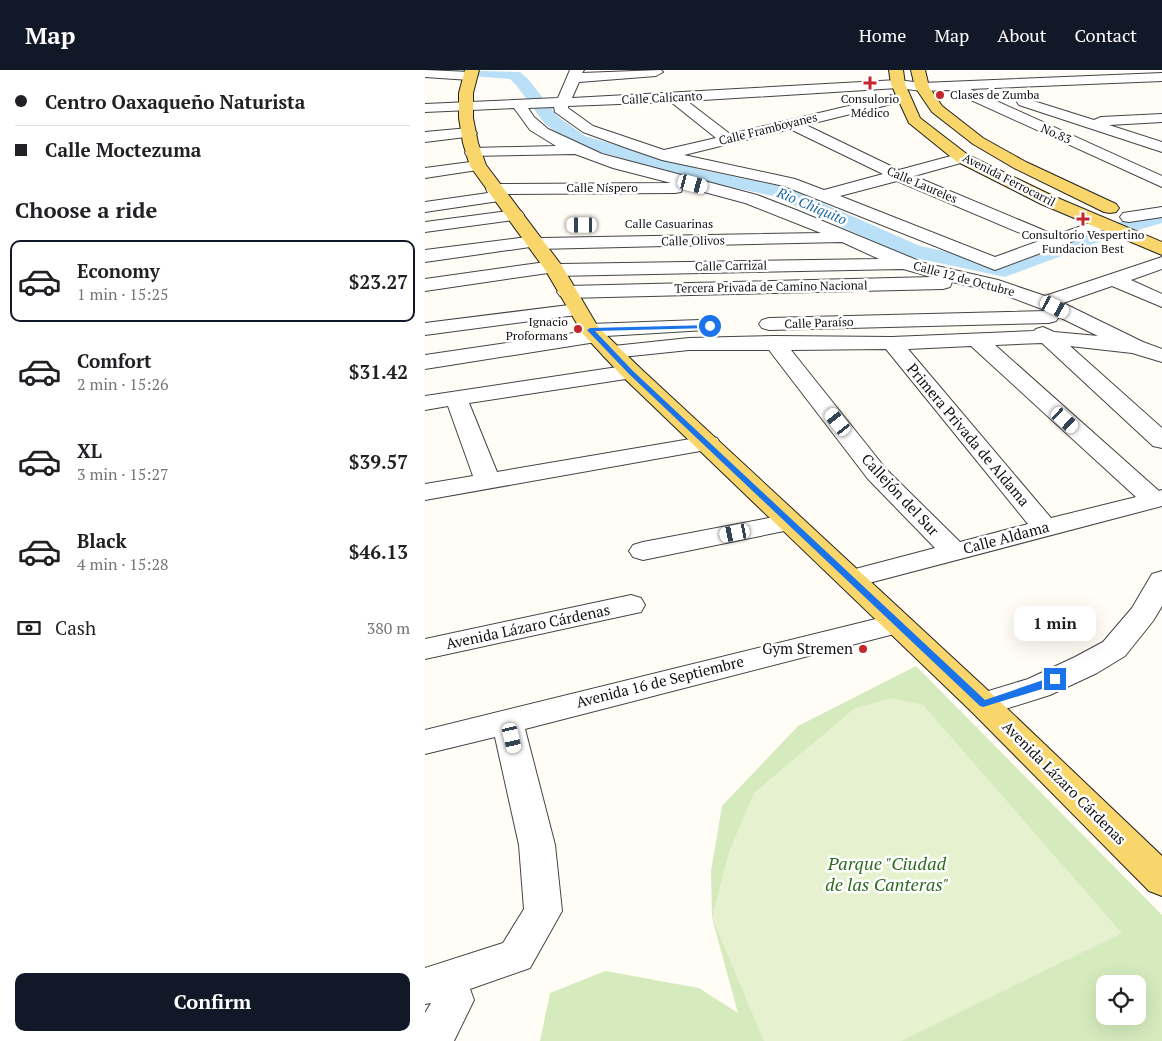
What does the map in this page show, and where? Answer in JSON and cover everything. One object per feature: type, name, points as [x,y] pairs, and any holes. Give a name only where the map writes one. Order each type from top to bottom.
[{"type":"main road","name":"Avenida Ferrocarril","points":[[918,70],[922,88],[937,109],[997,153],[1130,223],[1162,249]]},
{"type":"main road","name":"Avenida Ferrocarril","points":[[899,84],[914,120],[963,158],[1047,200],[1105,225],[1159,223]]},
{"type":"main road","name":"Avenida Lázaro Cárdenas","points":[[487,155],[554,269],[589,324],[631,372],[983,704],[1162,880]]},
{"type":"street","points":[[793,105],[877,86],[868,70]]},
{"type":"street","points":[[1043,70],[1056,82]]},
{"type":"street","points":[[727,139],[708,124],[667,98],[656,71],[575,74],[560,109],[588,129],[662,155],[789,182],[995,264],[1105,225]]},
{"type":"street","points":[[425,73],[487,155]]},
{"type":"street","points":[[899,84],[922,88],[1056,82],[1111,74],[1150,75]]},
{"type":"street","points":[[747,78],[751,92]]},
{"type":"street","name":"Calle Calicanto","points":[[425,108],[487,155],[524,103],[667,98],[751,92],[808,82],[877,86],[899,84]]},
{"type":"street","name":"Calle Framboyanes","points":[[662,155],[790,123],[899,84]]},
{"type":"street","points":[[970,85],[1161,146]]},
{"type":"street","name":"No.83","points":[[950,86],[1162,182]]},
{"type":"street","points":[[1011,98],[1049,96]]},
{"type":"street","name":"Calle 12 de Octubre","points":[[524,103],[524,116],[533,127],[578,150],[642,170],[751,199],[849,238],[906,264],[1003,288],[1051,317],[1162,356]]},
{"type":"street","points":[[1082,122],[1159,111]]},
{"type":"street","points":[[708,124],[727,120]]},
{"type":"street","name":"Calle Laureles","points":[[790,123],[897,176],[1056,242]]},
{"type":"street","points":[[425,124],[487,155]]},
{"type":"street","points":[[425,137],[487,155]]},
{"type":"street","points":[[425,173],[487,155],[578,150]]},
{"type":"street","points":[[425,207],[487,155]]},
{"type":"street","points":[[425,227],[487,155]]},
{"type":"street","points":[[425,256],[487,155]]},
{"type":"street","name":"Calle Níspero","points":[[487,155],[711,188]]},
{"type":"street","name":"Calle Olivos","points":[[487,155],[705,240],[849,238]]},
{"type":"street","points":[[825,195],[963,158]]},
{"type":"street","points":[[585,170],[642,170]]},
{"type":"street","name":"Calle Casuarinas","points":[[683,224],[813,223]]},
{"type":"street","points":[[704,267],[705,240]]},
{"type":"street","points":[[1162,262],[1115,280],[1051,317],[1162,441]]},
{"type":"street","name":"Calle Carrizal","points":[[425,285],[554,269],[906,264]]},
{"type":"street","points":[[1115,280],[1162,301]]},
{"type":"street","name":"Tercera Privada de Camino Nacional","points":[[589,324],[974,282]]},
{"type":"street","points":[[1009,317],[1017,337]]},
{"type":"street","name":"Calle 12 de Octubre","points":[[589,324],[689,344],[773,342],[892,343],[1017,337],[1051,317]]},
{"type":"street","name":"Calle 12 de Octubre","points":[[1051,317],[1135,347]]},
{"type":"street","name":"Calle Paraíso","points":[[589,324],[1051,317]]},
{"type":"street","points":[[425,329],[589,324]]},
{"type":"street","points":[[425,362],[589,324]]},
{"type":"street","points":[[977,340],[1158,499]]},
{"type":"street","name":"Callejón del Sur","points":[[773,342],[877,474],[954,552]]},
{"type":"street","name":"Primera Privada de Aldama","points":[[892,343],[1045,528]]},
{"type":"street","points":[[425,403],[631,372]]},
{"type":"street","points":[[456,398],[488,482]]},
{"type":"street","points":[[425,492],[708,443]]},
{"type":"street","name":"Calle Aldama","points":[[850,579],[1158,499]]},
{"type":"street","points":[[643,551],[790,522]]},
{"type":"street","points":[[983,704],[1039,686],[1086,665],[1114,649],[1152,617],[1162,581]]},
{"type":"street","name":"Avenida Lázaro Cárdenas","points":[[425,650],[631,605]]},
{"type":"street","name":"Avenida 16 de Septiembre","points":[[425,742],[896,624]]},
{"type":"street","points":[[433,984],[517,956],[543,911],[537,845],[507,720]]},
{"type":"street","points":[[432,1041],[454,1000],[433,984]]},
{"type":"green space","name":"Parque \"Ciudad de las Canteras\"","points":[[916,666],[1162,915],[1162,1041],[540,1041],[550,993],[605,971],[699,988],[738,1013],[712,918],[711,871],[722,806],[798,726]]},
{"type":"green space","name":"Parque \"Ciudad de las Canteras\"","points":[[891,698],[923,705],[1122,933],[901,1041],[764,1041],[712,918],[729,852],[754,793],[855,708]]},
{"type":"waterway","name":"Rio Chiquito","points":[[457,70],[514,75],[522,82],[551,120],[579,140],[699,175],[779,191],[914,251],[1005,270],[1096,235],[1125,226]]},
{"type":"waterway","name":"Rio Chiquito","points":[[1133,224],[1162,217]]},
{"type":"place","name":"Consulorio Médico","points":[[870,83]]},
{"type":"place","name":"Clases de Zumba","points":[[940,95]]},
{"type":"place","name":"Consultorio Vespertino Fundacion Best","points":[[1083,219]]},
{"type":"place","name":"Ignacio Proformans","points":[[578,329]]},
{"type":"place","name":"Gym Stremen","points":[[863,649]]},
{"type":"route","points":[[710,326],[590,330],[631,372],[983,704],[1055,679]]}]
